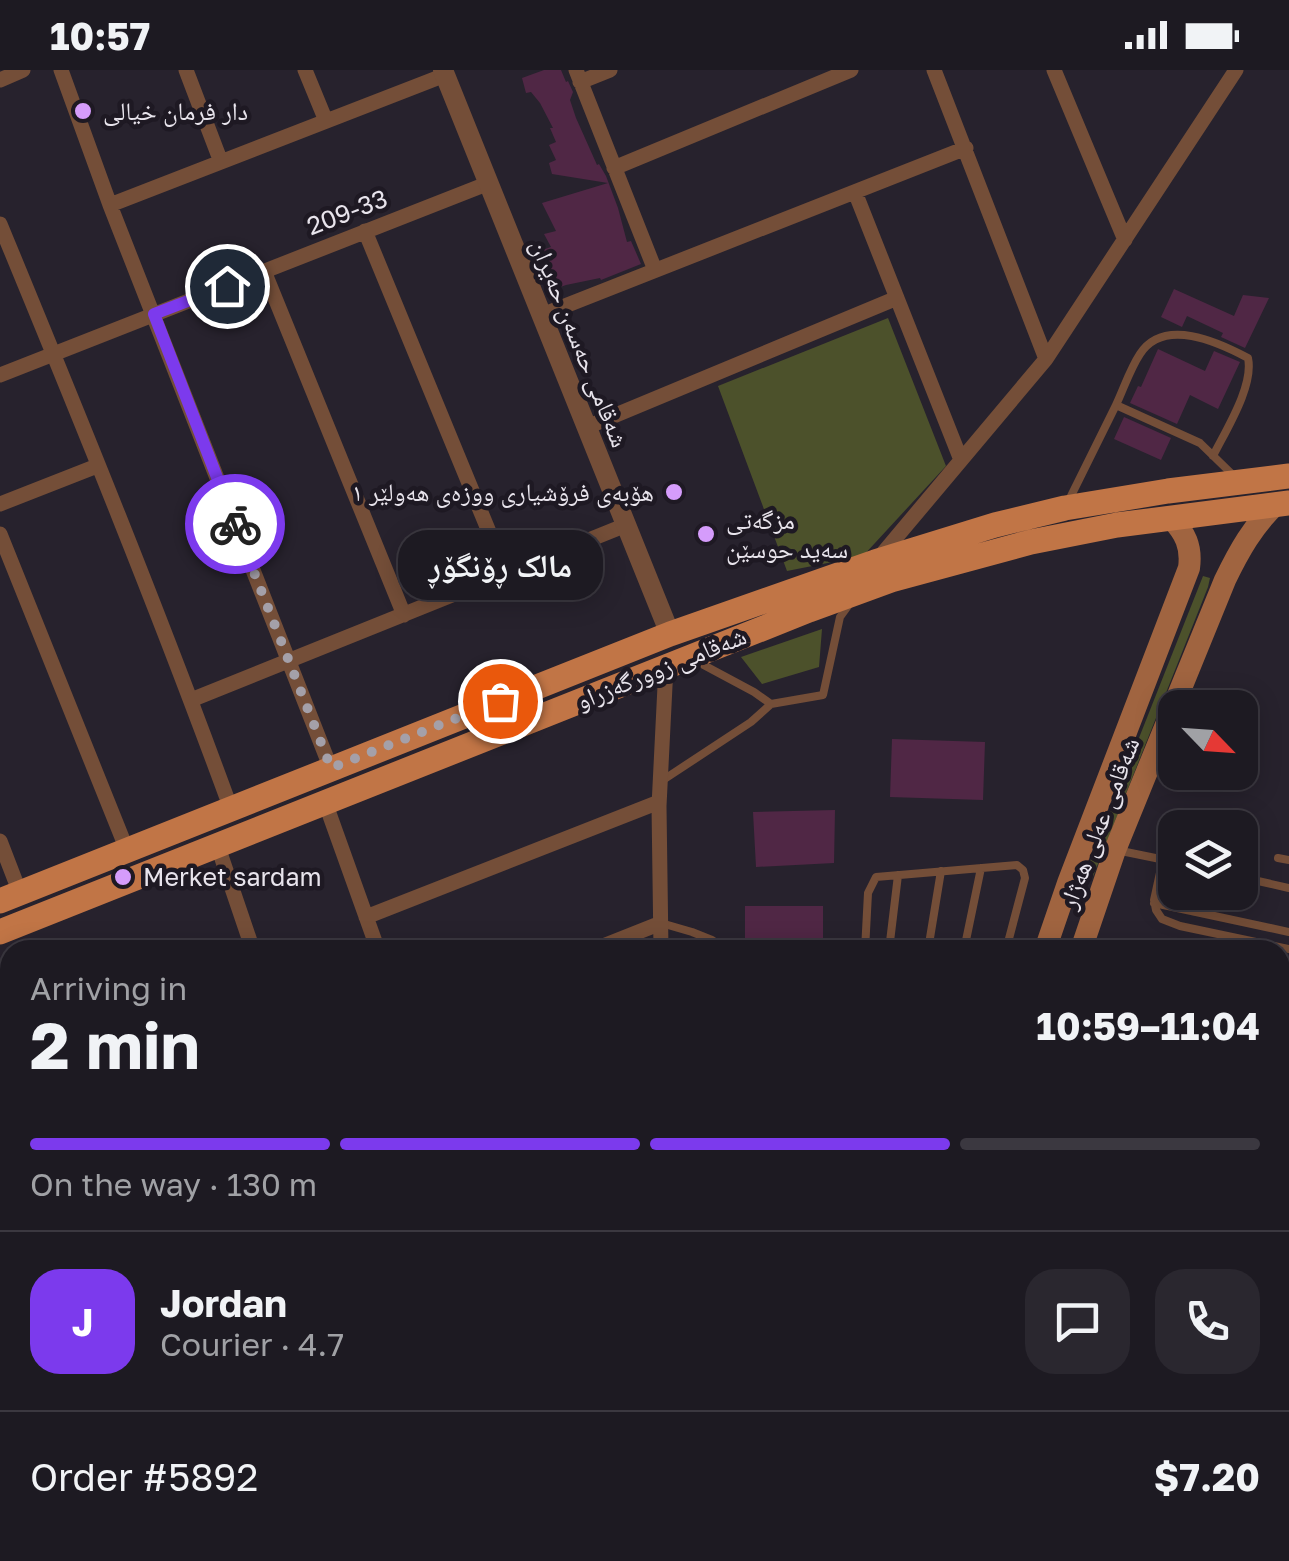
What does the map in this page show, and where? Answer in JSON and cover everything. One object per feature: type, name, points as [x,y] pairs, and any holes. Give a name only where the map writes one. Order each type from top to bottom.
[{"type":"main road","name":"شەقامی زوورگەزراو","points":[[10,896],[670,634],[875,562],[994,525],[1065,508],[1289,476]]},
{"type":"main road","name":"شەقامی زوورگەزراو","points":[[0,932],[892,580],[1032,542],[1116,525],[1283,503]]},
{"type":"main road","name":"شەقامی عەلی هەژار","points":[[1089,940],[1114,850],[1239,550],[1250,533],[1283,503]]},
{"type":"main road","points":[[1170,518],[1188,542],[1190,568]]},
{"type":"main road","points":[[1190,568],[1196,558],[1214,554],[1226,567],[1226,580]]},
{"type":"main road","name":"شەقامی عەلی هەژار","points":[[1048,940],[1190,568]]},
{"type":"street","points":[[0,80],[23,70]]},
{"type":"street","points":[[61,70],[110,205],[331,768]]},
{"type":"street","points":[[186,70],[221,162]]},
{"type":"street","points":[[305,70],[326,121]]},
{"type":"street","points":[[610,70],[578,76],[655,270]]},
{"type":"street","points":[[804,70],[810,87]]},
{"type":"street","points":[[614,168],[851,70]]},
{"type":"street","points":[[934,70],[1046,358]]},
{"type":"street","points":[[1054,70],[1125,240]]},
{"type":"street","points":[[875,562],[1046,358],[1236,70]]},
{"type":"street","points":[[110,205],[444,73]]},
{"type":"street","name":"شەقامی حەسەن حەیران","points":[[444,73],[670,634]]},
{"type":"street","points":[[542,315],[966,148]]},
{"type":"street","name":"209-33","points":[[0,375],[488,183]]},
{"type":"street","points":[[855,192],[961,460]]},
{"type":"street","points":[[0,224],[231,808]]},
{"type":"street","points":[[365,232],[506,573]]},
{"type":"street","points":[[264,271],[404,615]]},
{"type":"street","points":[[587,427],[897,298]]},
{"type":"street","points":[[0,504],[97,466]]},
{"type":"street","points":[[191,700],[626,525]]},
{"type":"street","points":[[0,534],[127,850]]},
{"type":"street","points":[[662,940],[660,782],[678,662]]},
{"type":"street","points":[[324,802],[374,940]]},
{"type":"street","points":[[366,917],[659,802]]},
{"type":"street","points":[[0,841],[10,896]]},
{"type":"street","points":[[218,844],[251,940]]},
{"type":"street","points":[[619,940],[661,924]]},
{"type":"lane","points":[[1065,508],[1141,351],[1156,339],[1182,334],[1227,346],[1248,358],[1251,370],[1213,456]]},
{"type":"lane","points":[[1116,405],[1200,443],[1239,481]]},
{"type":"lane","points":[[660,782],[751,722],[770,704],[823,695],[840,617],[858,592]]},
{"type":"lane","points":[[678,662],[754,692],[770,704]]},
{"type":"lane","points":[[1114,850],[1158,858]]},
{"type":"lane","points":[[1278,858],[1289,860]]},
{"type":"lane","points":[[866,940],[868,894],[876,877],[1017,865],[1024,870],[1025,878],[1009,940]]},
{"type":"lane","points":[[966,940],[980,868]]},
{"type":"lane","points":[[930,940],[941,871]]},
{"type":"lane","points":[[890,940],[898,875]]},
{"type":"lane","points":[[1258,880],[1289,888]]},
{"type":"lane","points":[[1158,881],[1154,903],[1162,919],[1246,940]]},
{"type":"lane","points":[[1154,903],[1289,932]]},
{"type":"lane","points":[[661,924],[712,940]]},
{"type":"green space","points":[[888,318],[946,466],[863,556],[787,571],[718,386]]},
{"type":"green space","points":[[1203,576],[1210,578],[1167,690],[1158,690],[1158,713],[1092,879],[1084,877]]},
{"type":"green space","points":[[822,629],[819,667],[762,684],[741,657]]},
{"type":"building","points":[[544,70],[561,70],[568,81],[576,118],[606,176],[627,242],[631,241],[641,264],[601,280],[555,289],[542,250],[551,247],[544,234],[556,231],[542,203],[608,183],[552,174],[549,163],[556,160],[549,145],[556,142],[553,128],[540,103],[531,92],[526,93],[522,78]]},
{"type":"building","points":[[1174,289],[1234,316],[1243,295],[1269,298],[1245,348],[1187,316],[1182,327],[1161,317]]},
{"type":"building","points":[[1158,349],[1205,371],[1214,351],[1240,362],[1218,409],[1190,395],[1177,424],[1130,403]]},
{"type":"building","points":[[1124,417],[1171,438],[1161,460],[1114,439]]},
{"type":"building","points":[[892,739],[985,742],[983,800],[890,797]]},
{"type":"building","points":[[835,810],[834,863],[756,867],[753,812]]},
{"type":"building","points":[[745,906],[823,906],[823,940],[745,940]]},
{"type":"way so far","points":[[235,524],[331,768],[500,701]]},
{"type":"place","name":"دار فرمان خیالی","points":[[83,111]]},
{"type":"place","name":"هۆبەی فرۆشیاری ووزەی هەولێر ١","points":[[674,492]]},
{"type":"place","name":"مزگەتی سەید حوسێن","points":[[706,534]]},
{"type":"place","name":"مالک ڕۆنگۆڕ","points":[[500,701]]},
{"type":"place","name":"Merket sardam","points":[[123,877]]},
{"type":"route","points":[[227,286],[154,314],[235,524]]}]
